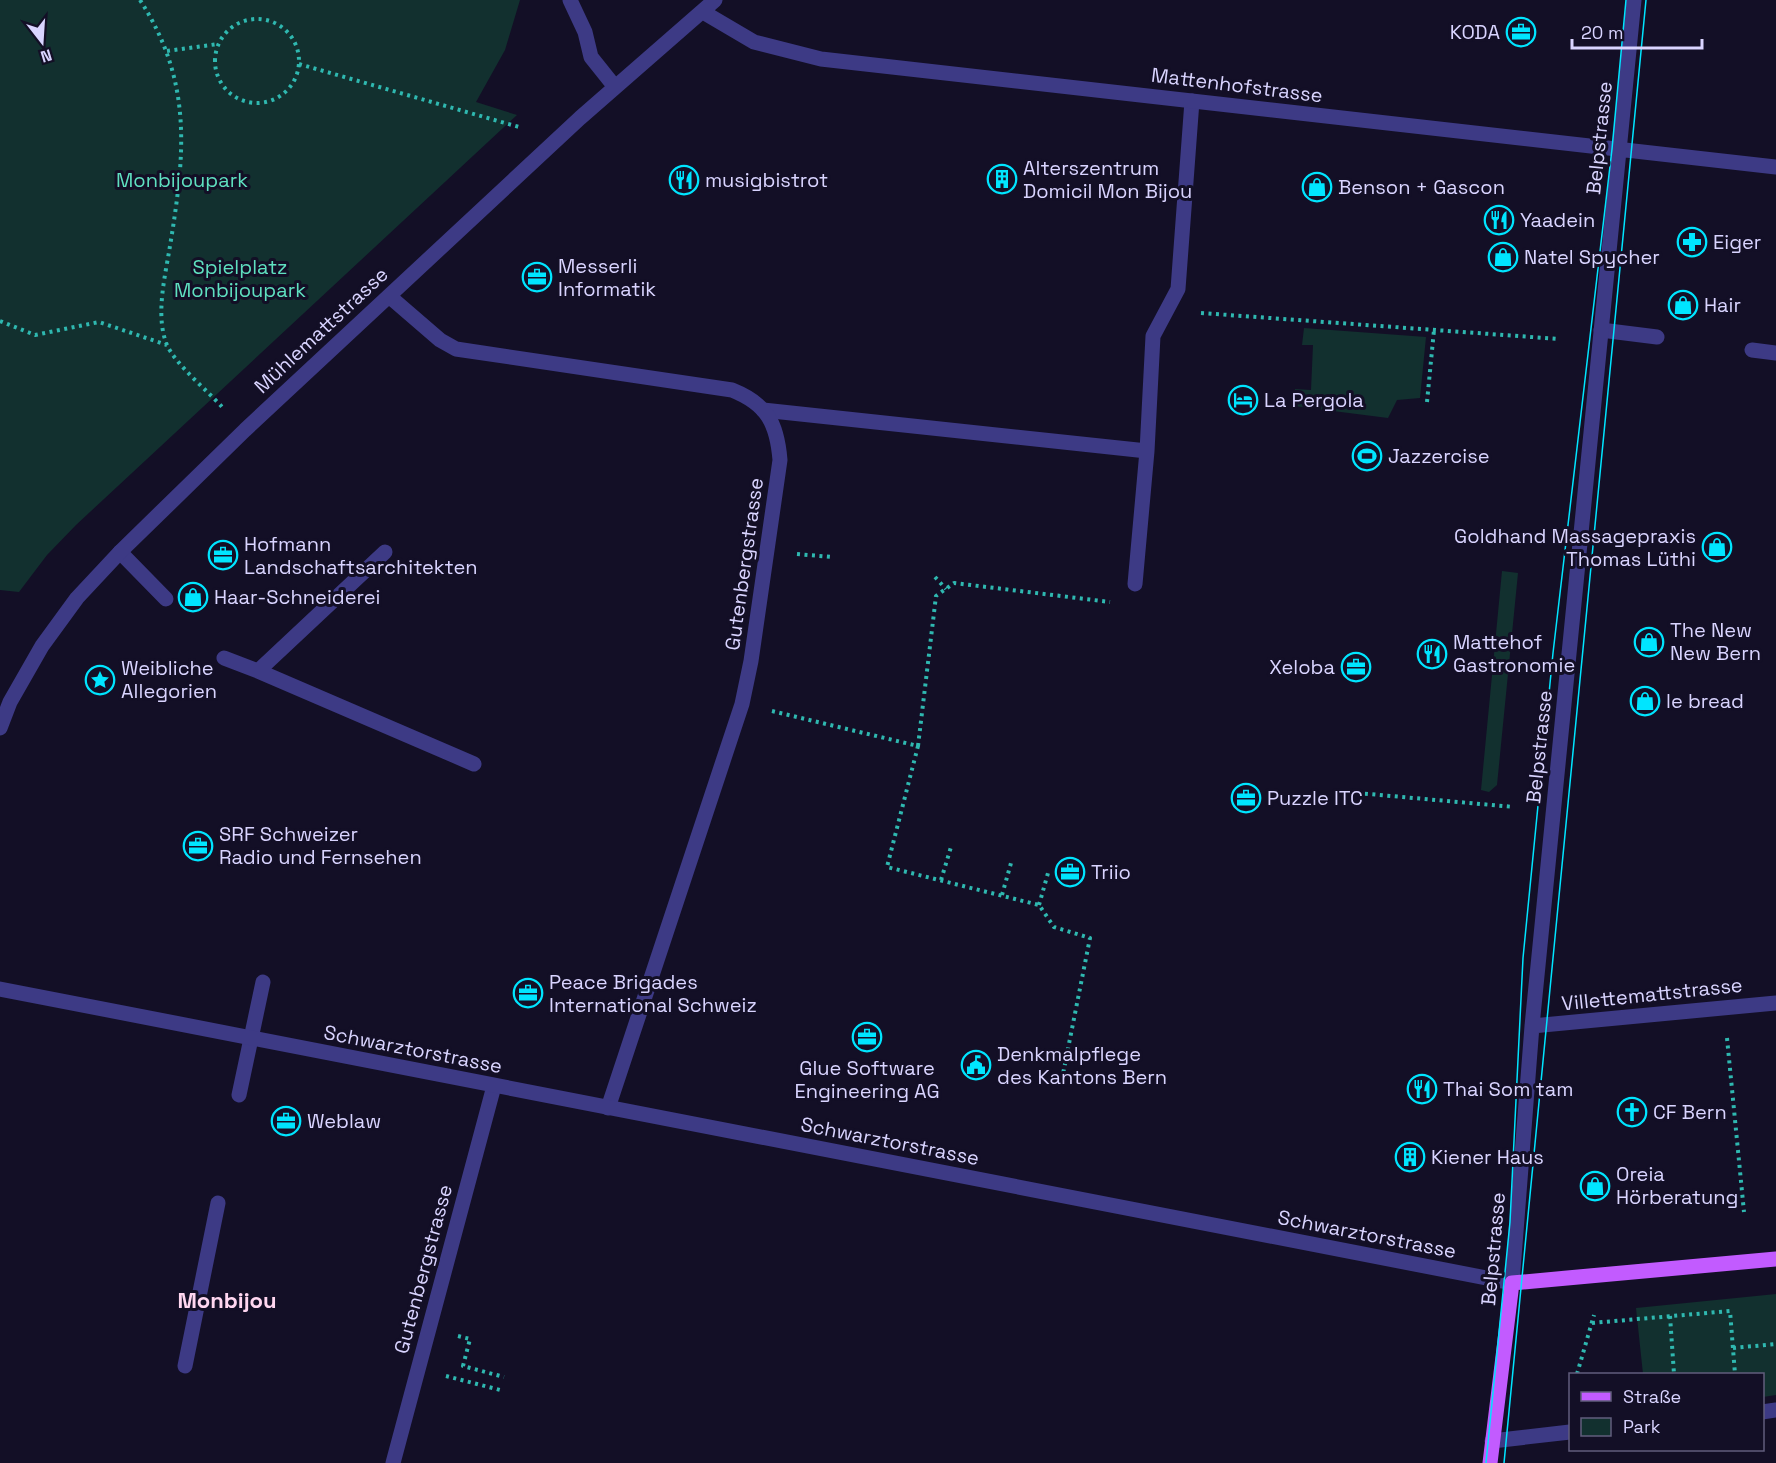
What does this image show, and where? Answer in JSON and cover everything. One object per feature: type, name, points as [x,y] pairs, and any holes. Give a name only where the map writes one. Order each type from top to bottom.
[{"type":"main road","name":"Schwarztorstrasse","points":[[1512,1283],[1776,1259]]},
{"type":"main road","name":"Belpstrasse","points":[[1490,1463],[1512,1283]]},
{"type":"street","points":[[570,0],[585,32],[591,57],[615,87]]},
{"type":"street","name":"Mühlemattstrasse","points":[[0,728],[15,694],[42,646],[77,598],[120,552],[245,430],[389,296],[615,87],[715,0]]},
{"type":"street","name":"Belpstrasse","points":[[1512,1283],[1532,1026],[1634,0]]},
{"type":"street","name":"Mattenhofstrasse","points":[[703,12],[754,42],[797,54],[1776,167]]},
{"type":"street","points":[[1135,584],[1147,452],[1153,336],[1178,289],[1192,101]]},
{"type":"street","name":"Gutenbergstrasse","points":[[389,296],[440,340],[465,351],[732,390],[747,396],[763,410],[775,426],[780,460],[751,661],[742,704],[608,1108]]},
{"type":"street","points":[[1601,330],[1657,337]]},
{"type":"street","points":[[1752,350],[1776,353]]},
{"type":"street","points":[[763,410],[1147,452]]},
{"type":"street","points":[[120,552],[166,599]]},
{"type":"street","points":[[258,671],[384,552]]},
{"type":"street","points":[[224,658],[474,764]]},
{"type":"street","points":[[239,1095],[262,982]]},
{"type":"street","name":"Schwarztorstrasse","points":[[0,989],[1512,1283]]},
{"type":"street","name":"Villettemattstrasse","points":[[1532,1026],[1776,1003]]},
{"type":"street","name":"Gutenbergstrasse","points":[[393,1463],[494,1086]]},
{"type":"street","points":[[185,1366],[218,1203]]},
{"type":"street","points":[[1492,1441],[1569,1432]]},
{"type":"path","points":[[140,0],[167,51],[179,95],[180,176],[162,322],[167,345],[222,407]]},
{"type":"path","points":[[254,20],[269,21],[282,27],[292,37],[298,50],[299,64],[295,81],[283,94],[266,103],[248,102],[231,94],[220,80],[215,62],[219,44],[227,32],[240,23],[254,20]]},
{"type":"path","points":[[167,51],[219,44]]},
{"type":"path","points":[[299,64],[519,127]]},
{"type":"path","points":[[1167,311],[1559,339]]},
{"type":"path","points":[[0,321],[35,335],[99,322],[167,345]]},
{"type":"path","points":[[1426,402],[1434,330]]},
{"type":"path","points":[[796,554],[832,557]]},
{"type":"path","points":[[935,577],[946,589]]},
{"type":"path","points":[[1061,1084],[1090,938],[1054,927],[1039,905],[1003,893],[887,867],[918,746],[936,596],[954,584],[1129,604],[1135,584]]},
{"type":"path","points":[[742,704],[918,746]]},
{"type":"path","points":[[1335,791],[1514,807]]},
{"type":"path","points":[[941,880],[951,847]]},
{"type":"path","points":[[1003,893],[1011,863]]},
{"type":"path","points":[[1039,905],[1048,873]]},
{"type":"path","points":[[1724,1008],[1744,1212]]},
{"type":"path","points":[[1592,1323],[1730,1311],[1735,1373]]},
{"type":"path","points":[[1577,1373],[1594,1315]]},
{"type":"path","points":[[1670,1316],[1674,1373]]},
{"type":"path","points":[[456,1335],[470,1340],[463,1366],[504,1377]]},
{"type":"path","points":[[1733,1348],[1776,1344]]},
{"type":"path","points":[[456,1378],[500,1390]]},
{"type":"green space","name":"Monbijoupark","points":[[0,0],[520,0],[505,50],[476,102],[517,115],[76,525],[47,555],[19,592],[0,590]]},
{"type":"green space","points":[[1304,328],[1426,337],[1420,398],[1397,400],[1388,418],[1294,406],[1295,389],[1311,390],[1313,345],[1302,345]],"holes":[[[1329,398],[1347,403],[1333,406],[1312,401]]]},
{"type":"green space","points":[[1502,571],[1518,573],[1497,785],[1489,792],[1481,790]]},
{"type":"green space","points":[[1776,1294],[1776,1395],[1764,1397],[1764,1373],[1643,1373],[1636,1308]]},
{"type":"tram line","points":[[1486,1463],[1510,1222],[1523,958],[1553,653],[1612,149],[1626,0]]},
{"type":"tram line","points":[[1504,1463],[1646,0]]},
{"type":"place","name":"KODA","points":[[1521,32]]},
{"type":"place","name":"Alterszentrum Domicil Mon Bijou","points":[[1002,179]]},
{"type":"place","name":"musigbistrot","points":[[684,180]]},
{"type":"place","name":"Benson + Gascon","points":[[1317,187]]},
{"type":"place","name":"Yaadein","points":[[1499,220]]},
{"type":"place","name":"Eiger","points":[[1692,242]]},
{"type":"place","name":"Natel Spycher","points":[[1503,257]]},
{"type":"place","name":"Messerli Informatik","points":[[537,277]]},
{"type":"place","name":"Hair","points":[[1683,305]]},
{"type":"place","name":"La Pergola","points":[[1243,400]]},
{"type":"place","name":"Jazzercise","points":[[1367,456]]},
{"type":"place","name":"Goldhand Massagepraxis Thomas Lüthi","points":[[1717,547]]},
{"type":"place","name":"Hofmann Landschaftsarchitekten","points":[[223,555]]},
{"type":"place","name":"Haar-Schneiderei","points":[[193,597]]},
{"type":"place","name":"The New New Bern","points":[[1649,642]]},
{"type":"place","name":"Mattehof Gastronomie","points":[[1432,654]]},
{"type":"place","name":"Xeloba","points":[[1356,667]]},
{"type":"place","name":"Weibliche Allegorien","points":[[100,680]]},
{"type":"place","name":"le bread","points":[[1645,701]]},
{"type":"place","name":"Puzzle ITC","points":[[1246,798]]},
{"type":"place","name":"SRF Schweizer Radio und Fernsehen","points":[[198,846]]},
{"type":"place","name":"Triio","points":[[1070,872]]},
{"type":"place","name":"Peace Brigades International Schweiz","points":[[528,993]]},
{"type":"place","name":"Glue Software Engineering AG","points":[[867,1037]]},
{"type":"place","name":"Denkmalpflege des Kantons Bern","points":[[976,1065]]},
{"type":"place","name":"Thai Som tam","points":[[1422,1089]]},
{"type":"place","name":"CF Bern","points":[[1632,1112]]},
{"type":"place","name":"Weblaw","points":[[286,1121]]},
{"type":"place","name":"Kiener Haus","points":[[1410,1157]]},
{"type":"place","name":"Oreia Hörberatung","points":[[1595,1186]]},
{"type":"district","name":"Monbijou","points":[[227,1300]]},
{"type":"park label","name":"Spielplatz Monbijoupark","points":[[240,278]]}]
